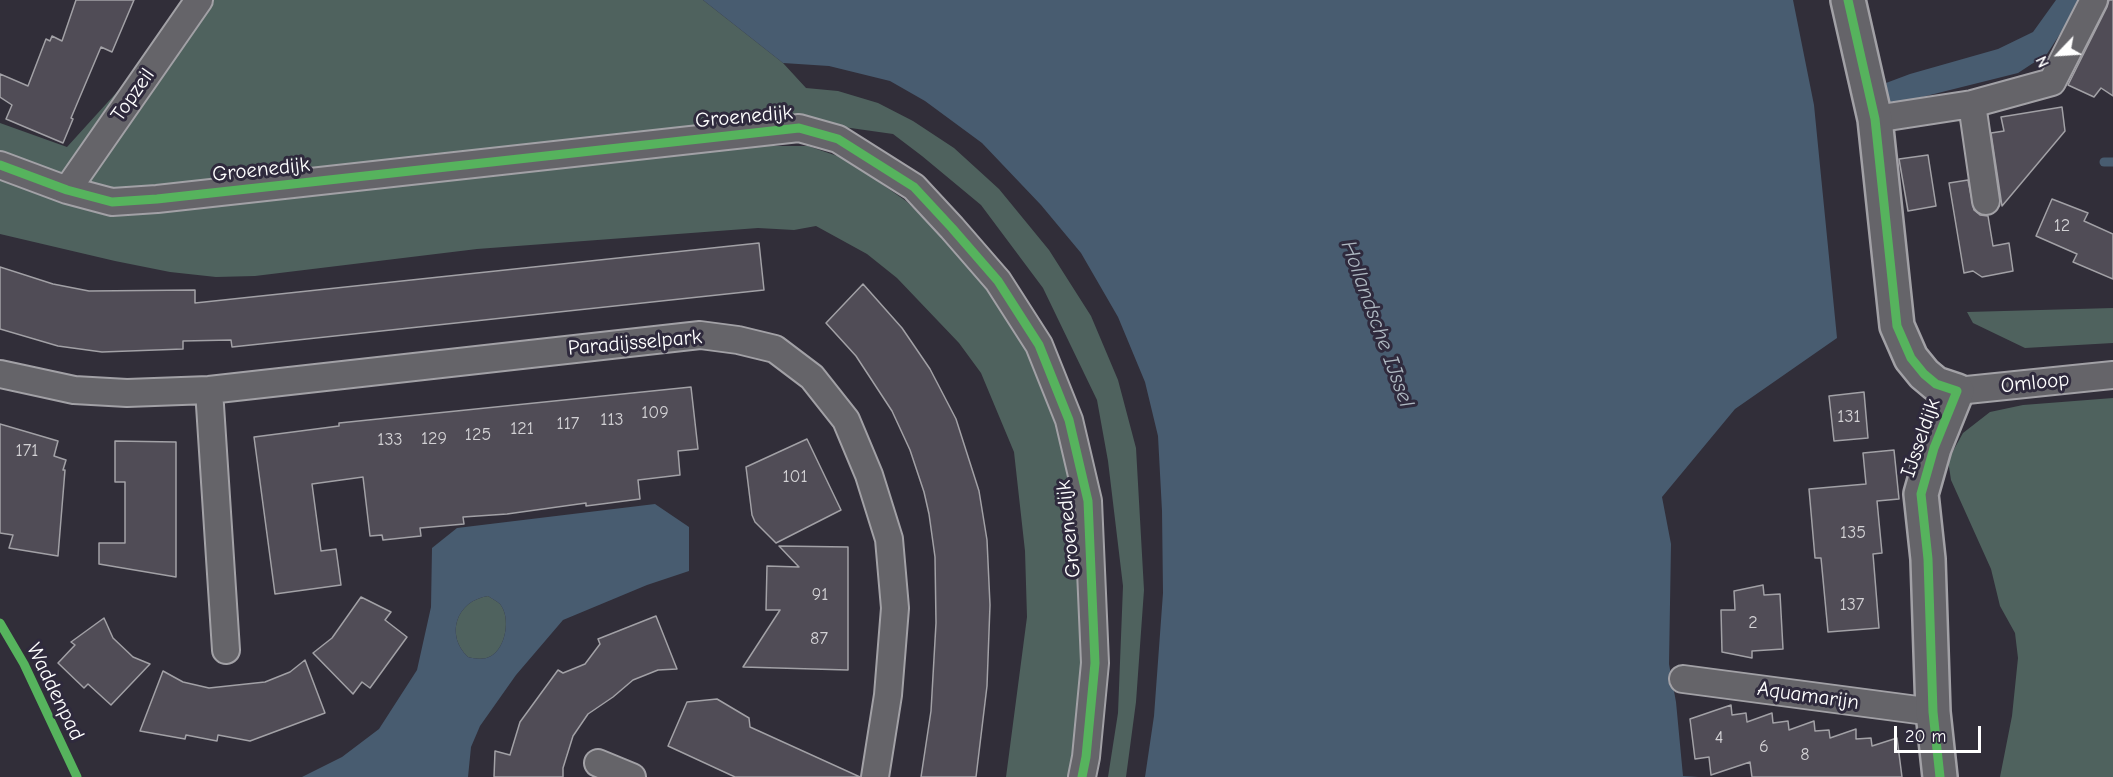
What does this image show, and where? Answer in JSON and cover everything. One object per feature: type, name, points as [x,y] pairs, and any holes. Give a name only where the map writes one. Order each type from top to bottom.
[{"type":"street","name":"Topzeil","points":[[67,190],[200,0]]},
{"type":"street","name":"IJsseldijk","points":[[1848,0],[1875,119],[1897,326],[1911,358],[1924,375],[1936,384],[1957,391],[1934,448],[1921,495],[1928,559],[1934,712],[1940,777]]},
{"type":"street","points":[[1875,119],[1972,104],[2052,82],[2094,0]]},
{"type":"street","points":[[1972,104],[1986,201]]},
{"type":"street","name":"Groenedijk","points":[[0,165],[67,190],[112,202],[799,128],[838,139],[914,187],[998,281],[1039,345],[1070,420],[1088,501],[1093,579],[1095,663],[1082,777]]},
{"type":"street","name":"Paradijsselpark","points":[[0,374],[74,390],[127,393],[209,390],[700,335],[738,340],[775,349],[812,377],[846,420],[869,475],[889,539],[895,608],[888,695],[875,777]]},
{"type":"street","name":"Omloop","points":[[1957,391],[2113,375]]},
{"type":"street","points":[[209,390],[226,650]]},
{"type":"street","name":"Aquamarijn","points":[[1683,679],[1934,712]]},
{"type":"street","points":[[598,763],[632,777]]},
{"type":"green space","points":[[192,0],[703,0],[783,63],[806,88],[838,91],[878,103],[913,121],[954,148],[999,189],[1049,250],[1091,316],[1118,380],[1136,448],[1144,590],[1136,702],[1126,777],[1108,777],[1118,713],[1123,586],[1108,461],[1097,400],[1043,288],[981,205],[893,134],[794,120],[151,188],[104,189],[0,151],[0,123],[67,147],[156,49]]},
{"type":"green space","points":[[721,146],[808,146],[846,159],[906,201],[997,289],[1080,444],[1085,777],[1006,777],[1027,617],[1025,551],[1014,452],[981,373],[959,343],[897,278],[867,254],[816,226],[794,230],[758,228],[477,249],[255,276],[216,277],[170,272],[0,234],[0,177],[61,201],[109,215],[632,154]]},
{"type":"green space","points":[[2113,308],[2113,343],[2025,348],[1973,323],[1967,312]]},
{"type":"green space","points":[[2113,398],[2113,777],[2000,777],[2012,716],[2018,658],[2015,633],[2000,606],[1991,569],[1951,480],[1948,460],[1963,433],[1990,412],[2023,405]]},
{"type":"green space","points":[[488,596],[499,603],[503,610],[506,624],[503,639],[491,656],[480,659],[468,657],[457,639],[457,620],[468,605]]},
{"type":"water","name":"Hollandsche IJssel","points":[[703,0],[1793,0],[1814,105],[1837,338],[1735,409],[1662,497],[1671,544],[1669,664],[1676,702],[1683,776],[1699,777],[1145,777],[1154,716],[1163,593],[1158,436],[1145,382],[1118,317],[1081,253],[1041,205],[982,143],[925,101],[890,81],[829,66],[783,63]]},
{"type":"water","points":[[2056,0],[2082,0],[2047,54],[2018,73],[1890,105],[1886,83],[1998,49],[2033,32]]},
{"type":"water","points":[[655,504],[689,527],[689,571],[647,585],[563,620],[516,675],[480,726],[471,747],[468,777],[302,777],[342,757],[379,729],[417,670],[431,607],[432,548],[457,528]],"holes":[[[488,596],[500,604],[503,610],[506,624],[503,639],[491,656],[480,659],[468,657],[457,639],[457,620],[468,605]]]},
{"type":"building","points":[[76,0],[134,0],[112,52],[101,47],[63,143],[6,119],[12,105],[0,97],[0,74],[28,86],[46,39],[50,41],[52,36],[62,41]]},
{"type":"building","points":[[2109,0],[2113,0],[2113,96],[2101,88],[2094,97],[2068,85]]},
{"type":"building","points":[[2062,107],[2065,131],[2002,206],[1991,133],[2004,131],[2001,117]]},
{"type":"building","points":[[1928,155],[1936,206],[1908,211],[1899,159]]},
{"type":"building","points":[[1968,180],[1974,210],[1980,215],[1988,216],[1993,246],[2009,243],[2013,271],[1982,277],[1973,271],[1964,273],[1949,183]]},
{"type":"building","points":[[2052,199],[2088,213],[2084,221],[2113,234],[2113,279],[2073,262],[2077,254],[2036,236]]},
{"type":"building","points":[[759,243],[764,290],[232,347],[231,340],[183,341],[183,349],[102,352],[58,346],[0,329],[0,267],[53,284],[89,291],[195,290],[195,303]]},
{"type":"building","points":[[863,284],[902,328],[930,369],[956,419],[979,491],[987,540],[990,605],[987,686],[976,777],[921,777],[931,711],[936,623],[935,557],[929,514],[910,450],[892,411],[856,356],[826,323]]},
{"type":"building","points":[[691,387],[698,449],[678,451],[680,475],[638,480],[640,499],[463,517],[464,524],[420,528],[421,536],[383,540],[382,535],[370,536],[363,477],[312,484],[321,551],[336,549],[341,585],[275,594],[254,437],[339,426],[339,423]]},
{"type":"building","points":[[1864,392],[1868,438],[1834,441],[1829,396]]},
{"type":"building","points":[[0,424],[58,441],[54,456],[66,460],[63,470],[65,470],[58,556],[9,548],[13,535],[0,533]]},
{"type":"building","points":[[807,439],[841,510],[776,543],[755,522],[752,515],[746,467]]},
{"type":"building","points":[[115,441],[176,442],[176,577],[99,564],[99,543],[125,543],[125,482],[115,482]]},
{"type":"building","points":[[1894,450],[1899,499],[1877,501],[1882,553],[1873,554],[1879,628],[1828,632],[1821,558],[1815,558],[1809,489],[1866,484],[1863,453]]},
{"type":"building","points":[[779,546],[848,547],[848,670],[743,667],[780,610],[766,610],[767,566],[799,567]]},
{"type":"building","points":[[1763,585],[1764,595],[1780,594],[1783,649],[1752,651],[1752,658],[1722,652],[1721,610],[1735,610],[1734,591]]},
{"type":"building","points":[[361,597],[391,612],[385,620],[407,637],[370,688],[362,682],[353,694],[313,653],[332,638]]},
{"type":"building","points":[[656,616],[677,669],[658,670],[633,680],[588,714],[573,736],[563,768],[563,777],[494,777],[495,751],[510,755],[520,722],[558,670],[563,673],[585,664],[600,644],[598,639]]},
{"type":"building","points":[[104,618],[113,638],[133,657],[150,664],[111,705],[88,684],[84,688],[58,663],[75,645],[71,642]]},
{"type":"building","points":[[305,660],[325,713],[250,741],[218,735],[217,741],[186,735],[185,739],[140,731],[163,671],[183,682],[209,688],[265,682],[290,672]]},
{"type":"building","points":[[717,699],[749,718],[750,727],[860,777],[735,777],[668,746],[687,702]]},
{"type":"building","points":[[1731,705],[1732,715],[1746,713],[1747,722],[1772,713],[1773,723],[1788,721],[1789,730],[1814,721],[1815,731],[1829,730],[1830,738],[1856,729],[1856,739],[1871,738],[1872,746],[1897,738],[1902,777],[1752,777],[1750,762],[1711,775],[1709,757],[1695,759],[1690,719]]},
{"type":"waterway","points":[[2104,162],[2113,162]]},
{"type":"cycle path","points":[[1848,0],[1875,119],[1897,326],[1911,358],[1924,374],[1936,384],[1957,391],[1934,448],[1921,494],[1928,559],[1933,712],[1940,777]]},
{"type":"cycle path","points":[[0,165],[67,190],[112,202],[157,199],[799,128],[838,139],[914,187],[998,281],[1039,345],[1069,420],[1088,501],[1095,663],[1082,777]]},
{"type":"cycle path","name":"Waddenpad","points":[[0,623],[24,664],[77,777]]}]
